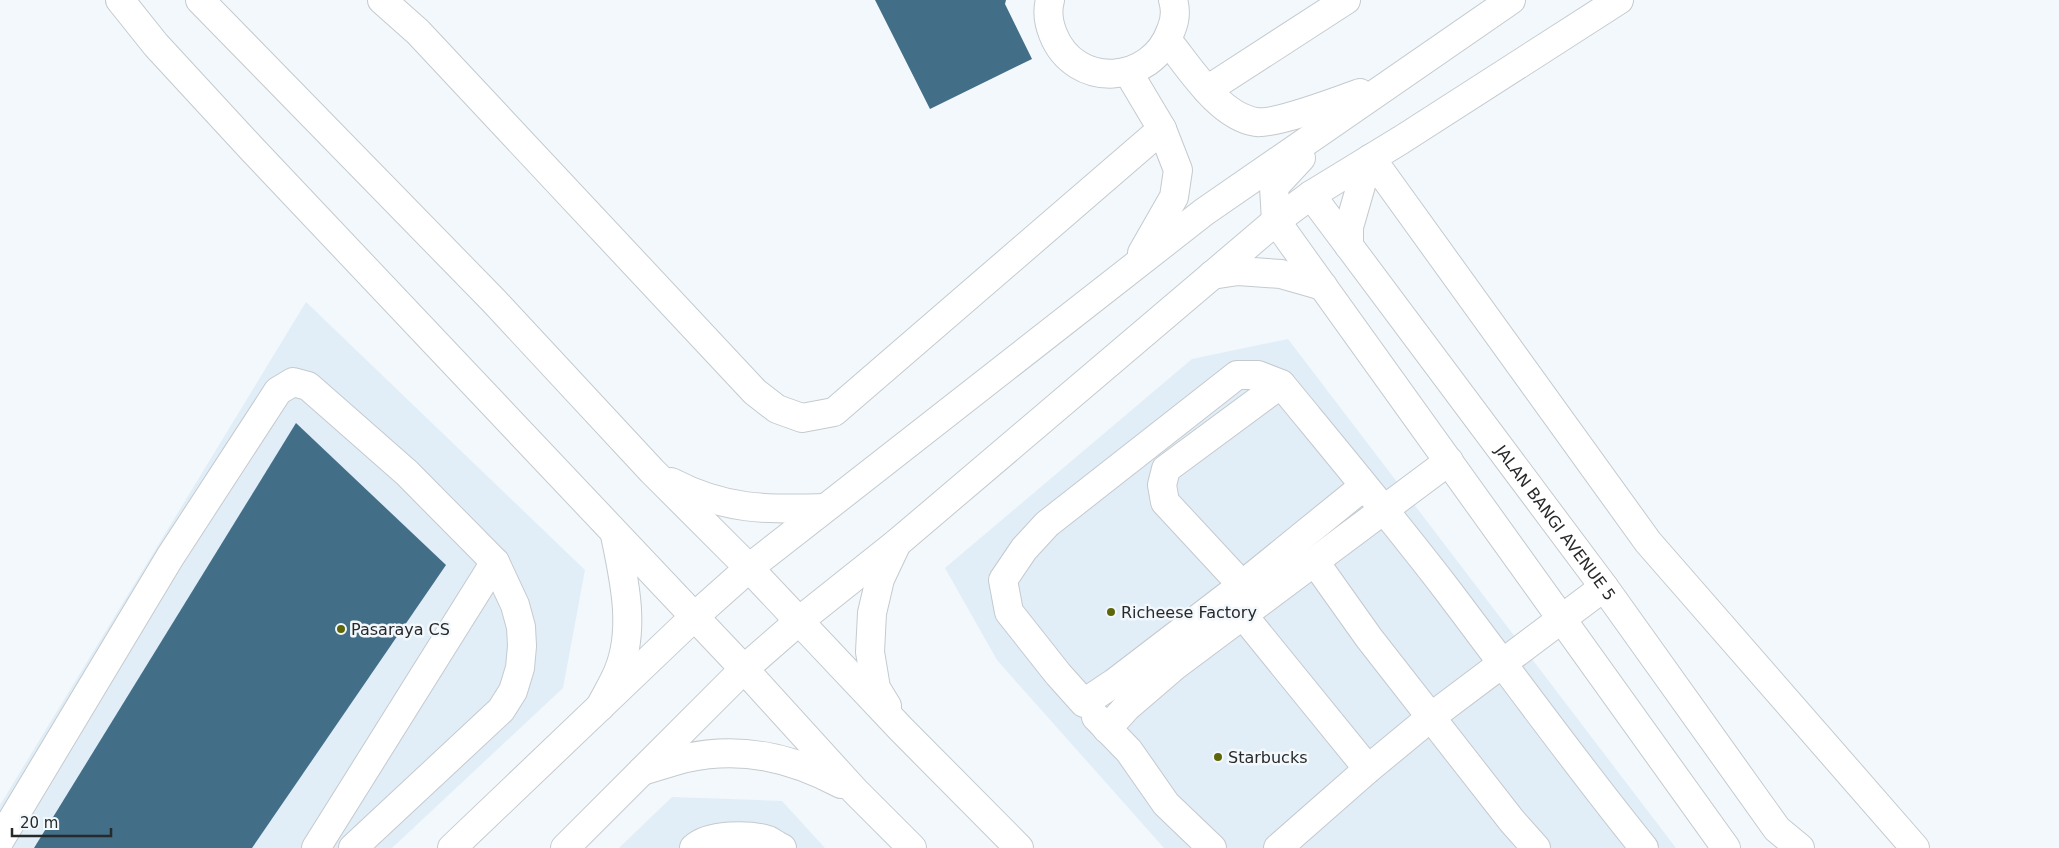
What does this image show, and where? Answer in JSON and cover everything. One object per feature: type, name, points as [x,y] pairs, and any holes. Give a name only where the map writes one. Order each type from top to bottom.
[{"type":"street","points":[[120,0],[156,45],[252,149],[615,535],[744,669],[855,791],[912,848]]},
{"type":"street","points":[[200,0],[494,301],[652,471],[749,568],[901,729],[1019,848]]},
{"type":"street","points":[[382,0],[418,32],[755,392],[777,409],[802,418],[834,412],[1162,129]]},
{"type":"street","points":[[1050,0],[1050,24],[1057,43],[1070,59],[1087,70],[1107,74],[1128,72],[1144,66],[1158,55],[1168,41],[1174,22],[1173,0]]},
{"type":"street","points":[[1207,90],[1346,0]]},
{"type":"street","points":[[452,848],[694,616],[749,568],[1204,212],[1511,0]]},
{"type":"street","points":[[565,848],[744,669],[799,621],[897,543],[1276,221],[1311,195],[1619,0]]},
{"type":"street","points":[[1168,41],[1218,102],[1237,116],[1258,123],[1293,115],[1396,79]]},
{"type":"street","points":[[1128,72],[1162,129],[1178,170],[1174,197],[1136,265]]},
{"type":"street","points":[[1338,119],[1274,188],[1276,221],[1726,848]]},
{"type":"street","points":[[1349,246],[1349,227],[1369,160]]},
{"type":"street","points":[[1369,160],[1648,542],[1915,848]]},
{"type":"street","points":[[1204,212],[1251,194],[1274,188],[1311,195]]},
{"type":"street","name":"JALAN BANGI AVENUE 5","points":[[1311,195],[1604,587],[1777,829],[1800,848]]},
{"type":"street","points":[[1212,275],[1238,271],[1281,274],[1323,286]]},
{"type":"street","points":[[1212,848],[1166,804],[1129,751],[1058,674],[1009,612],[1003,580],[1024,549],[1048,524],[1237,375],[1258,375],[1281,384],[1384,509],[1557,735],[1591,783],[1644,848]]},
{"type":"street","points":[[0,840],[170,557],[278,391],[285,385],[293,382],[308,386],[407,473],[495,562],[516,605],[521,626],[520,668],[513,690],[501,710],[353,848]]},
{"type":"street","points":[[1242,585],[1165,502],[1162,485],[1166,469],[1281,384]]},
{"type":"street","points":[[1108,729],[1126,708],[1176,665],[1448,461]]},
{"type":"street","points":[[652,471],[684,489],[713,500],[749,508],[786,510],[825,508]]},
{"type":"street","points":[[1084,703],[1114,683],[1242,585],[1364,486]]},
{"type":"street","points":[[600,706],[618,671],[625,642],[627,610],[615,535]]},
{"type":"street","points":[[897,543],[880,579],[872,613],[870,652],[876,688],[901,729]]},
{"type":"street","points":[[316,848],[495,562]]},
{"type":"street","points":[[1315,562],[1369,638],[1512,822],[1536,848]]},
{"type":"street","points":[[1278,848],[1431,717],[1604,587]]},
{"type":"street","points":[[1242,614],[1368,769]]},
{"type":"street","points":[[642,772],[686,758],[726,753],[771,756],[812,768],[855,791]]},
{"type":"street","points":[[694,848],[701,842],[739,836],[768,840],[782,848]]},
{"type":"shaded area","name":"Pasaraya CS","points":[[306,302],[585,570],[563,688],[392,848],[0,848],[0,805]]},
{"type":"shaded area","points":[[1288,339],[1676,848],[1164,848],[997,660],[945,568],[1192,359]]},
{"type":"shaded area","points":[[672,797],[782,801],[825,848],[619,848]]},
{"type":"building","points":[[875,0],[1006,0],[1005,4],[1032,59],[930,109]]},
{"type":"building","points":[[296,423],[446,565],[252,848],[34,848]]},
{"type":"place","name":"Richeese Factory","points":[[1111,612]]},
{"type":"place","name":"Pasaraya CS","points":[[341,629]]},
{"type":"place","name":"Starbucks","points":[[1218,757]]}]
